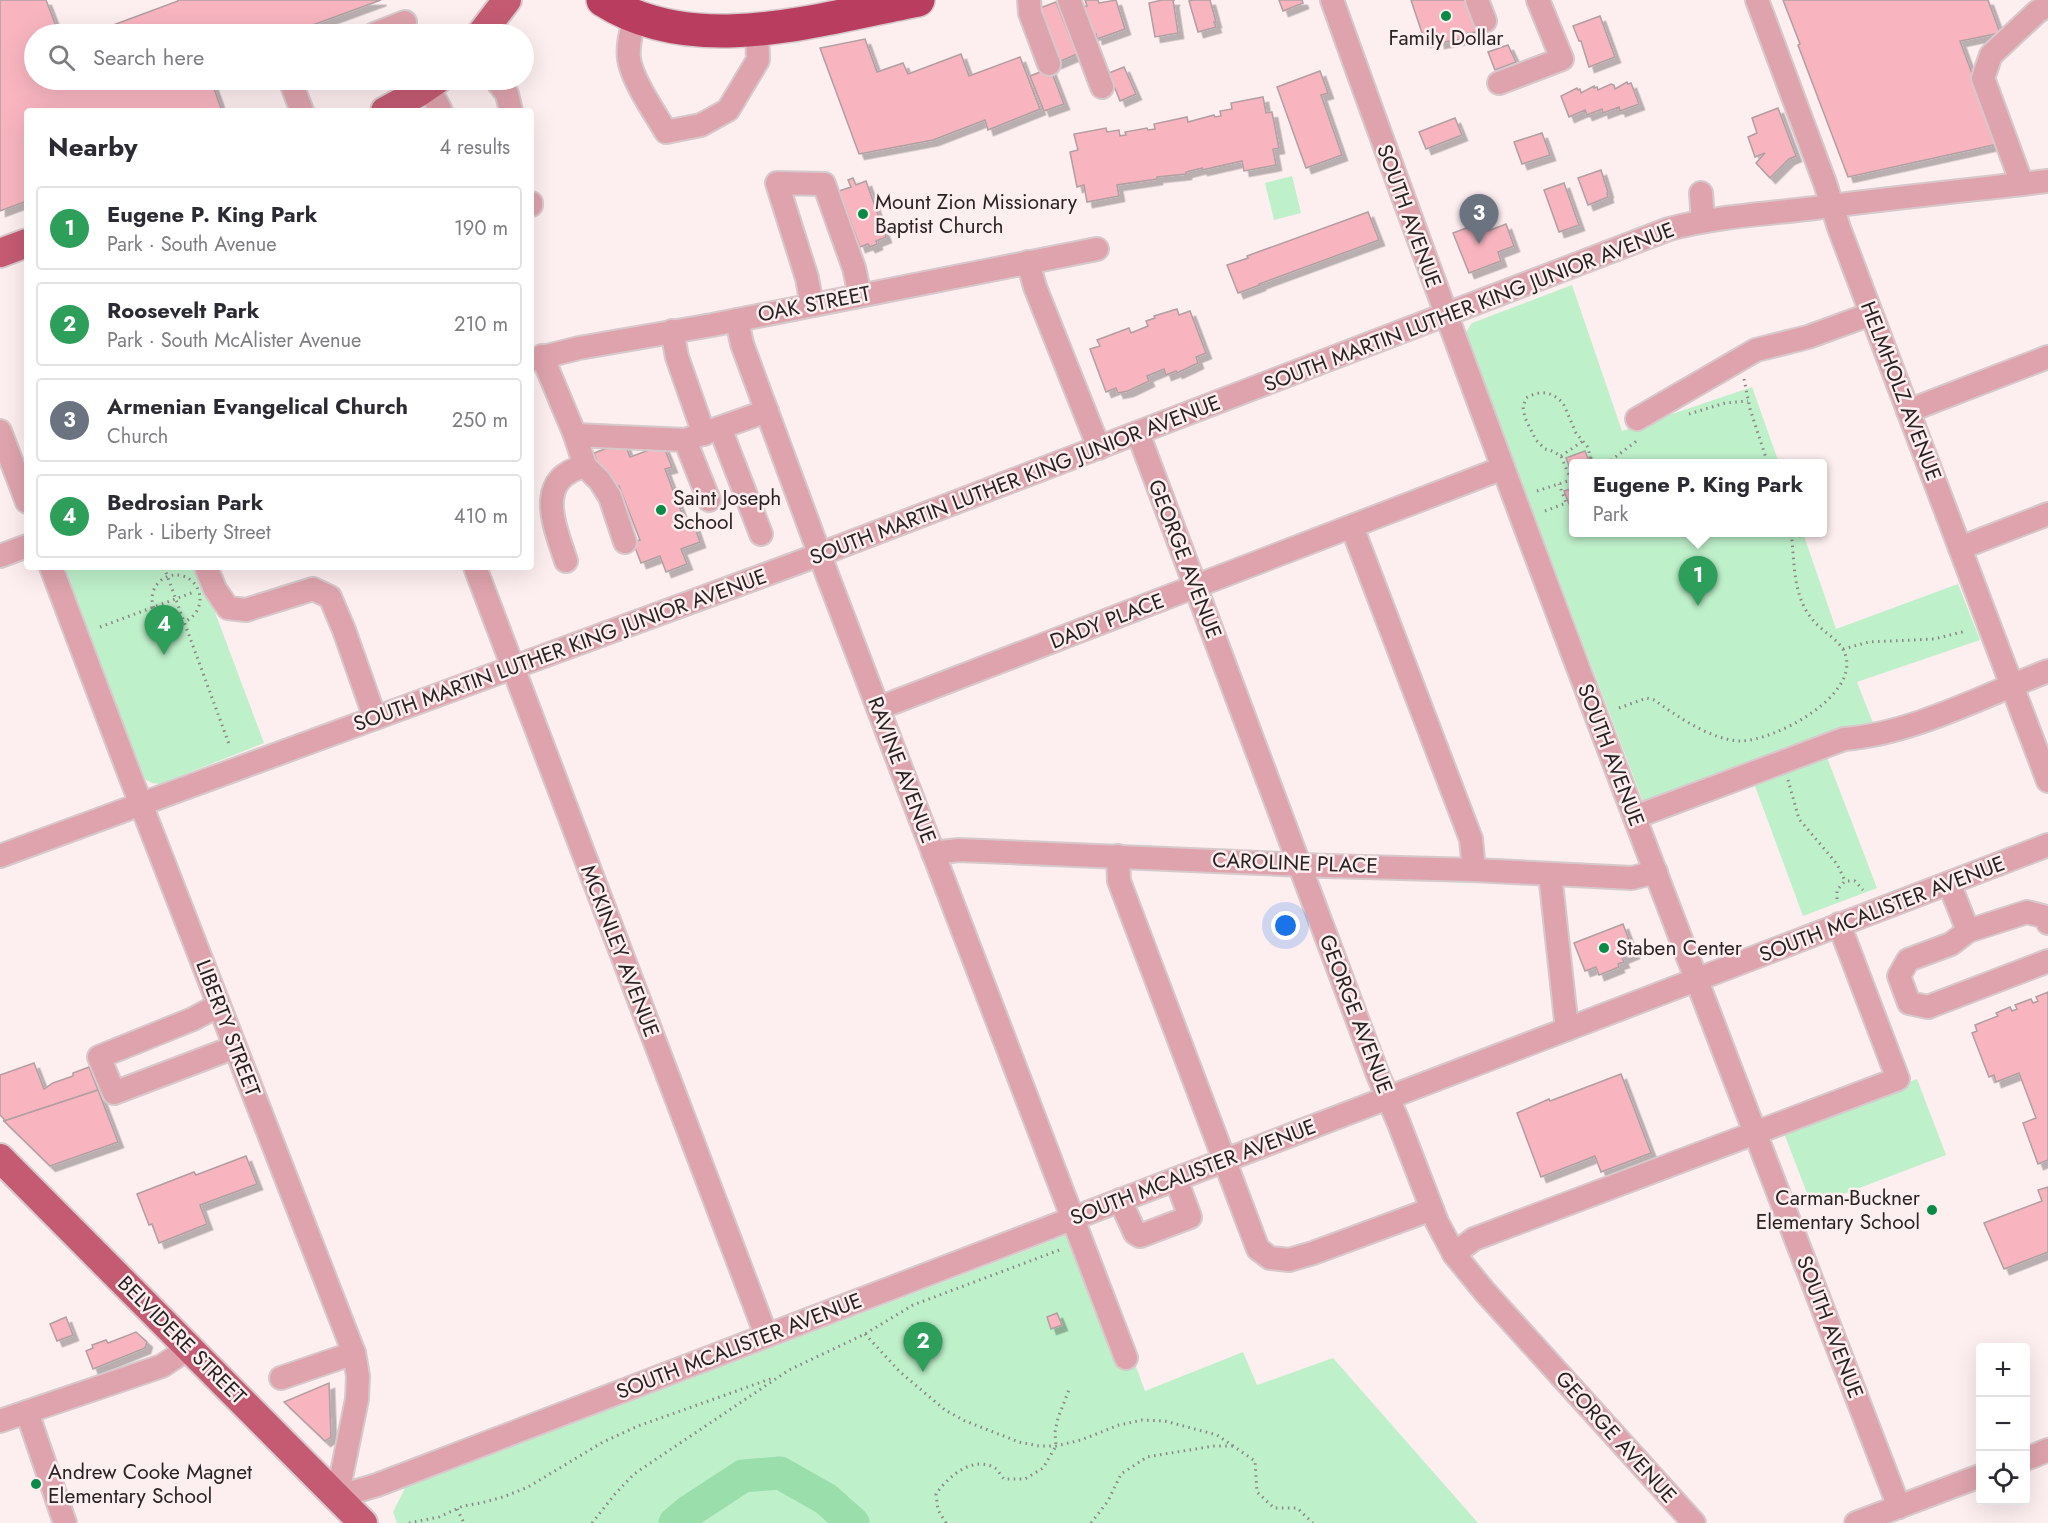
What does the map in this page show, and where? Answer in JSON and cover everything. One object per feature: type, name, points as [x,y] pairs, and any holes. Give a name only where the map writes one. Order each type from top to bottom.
[{"type":"highway","points":[[603,0],[635,16],[679,29],[706,31],[757,29],[918,0]]},
{"type":"main road","points":[[489,24],[507,0]]},
{"type":"main road","points":[[0,254],[24,244]]},
{"type":"main road","name":"BELVIDERE STREET","points":[[0,1158],[363,1523]]},
{"type":"street","points":[[1029,0],[1030,13],[1049,64]]},
{"type":"street","points":[[1069,0],[1102,87]]},
{"type":"street","name":"SOUTH AVENUE","points":[[1332,0],[1503,468],[1696,980],[1899,1507]]},
{"type":"street","points":[[1477,0],[1485,21]]},
{"type":"street","points":[[1499,83],[1562,59],[1538,0]]},
{"type":"street","name":"HELMHOLZ AVENUE","points":[[1757,0],[1776,67],[1832,206],[2048,781]]},
{"type":"street","points":[[2022,184],[1983,78],[1991,55],[2037,12],[2048,5]]},
{"type":"street","points":[[635,16],[630,38],[630,61],[642,92],[666,132],[701,125],[728,110],[758,60],[757,29]]},
{"type":"street","points":[[400,24],[405,22]]},
{"type":"street","points":[[294,90],[301,108]]},
{"type":"street","points":[[504,90],[510,108]]},
{"type":"street","points":[[413,98],[435,108]]},
{"type":"street","name":"SOUTH MARTIN LUTHER KING JUNIOR AVENUE","points":[[0,856],[820,554],[1670,229],[1703,220],[2048,181]]},
{"type":"street","points":[[812,305],[807,278],[777,183],[824,184],[854,268],[860,295]]},
{"type":"street","points":[[1701,193],[1703,220]]},
{"type":"street","name":"OAK STREET","points":[[537,358],[1097,249]]},
{"type":"street","points":[[1028,262],[1035,287],[1099,448]]},
{"type":"street","points":[[1641,427],[1739,359],[1756,351],[1808,337],[1871,314]]},
{"type":"street","name":"RAVINE AVENUE","points":[[737,320],[742,344],[820,554],[1126,1358]]},
{"type":"street","points":[[672,332],[677,357],[703,434],[761,534]]},
{"type":"street","points":[[1908,411],[2048,357]]},
{"type":"street","points":[[537,358],[575,435],[585,466],[600,481],[610,497],[625,542]]},
{"type":"street","points":[[575,435],[703,434],[768,411]]},
{"type":"street","points":[[0,431],[24,494]]},
{"type":"street","name":"GEORGE AVENUE","points":[[1138,433],[1388,1098],[1432,1209],[1454,1254],[1485,1292],[1694,1523]]},
{"type":"street","points":[[703,434],[709,500]]},
{"type":"street","points":[[566,561],[551,513],[552,493],[562,478],[577,468],[585,466]]},
{"type":"street","name":"DADY PLACE","points":[[879,708],[1503,468]]},
{"type":"street","points":[[1960,548],[2048,514]]},
{"type":"street","points":[[1352,527],[1471,838],[1474,870]]},
{"type":"street","points":[[0,556],[24,547]]},
{"type":"street","name":"LIBERTY STREET","points":[[52,570],[354,1353],[357,1398],[337,1497]]},
{"type":"street","points":[[207,570],[215,589],[228,608],[246,610],[313,589],[330,597],[375,718]]},
{"type":"street","name":"MCKINLEY AVENUE","points":[[476,570],[766,1335]]},
{"type":"street","points":[[1635,817],[1844,739],[1869,737],[1904,727],[2048,671]]},
{"type":"street","name":"SOUTH MCALISTER AVENUE","points":[[337,1497],[377,1485],[2048,845]]},
{"type":"street","name":"CAROLINE PLACE","points":[[933,853],[959,850],[1632,878],[1656,872]]},
{"type":"street","points":[[1118,856],[1119,881],[1255,1245],[1261,1253],[1270,1258],[1289,1260],[1302,1257],[1432,1209]]},
{"type":"street","points":[[1550,874],[1567,1029]]},
{"type":"street","points":[[1949,883],[1968,931]]},
{"type":"street","points":[[2048,923],[2046,917],[2027,912],[1968,931],[1952,944],[1908,960],[1899,976],[1909,1003],[1928,1007],[2048,961]]},
{"type":"street","points":[[1454,1254],[1474,1239],[1898,1079],[1839,924]]},
{"type":"street","points":[[219,1005],[99,1057],[114,1093],[235,1047]]},
{"type":"street","points":[[1120,1200],[1135,1233],[1140,1236],[1190,1217],[1176,1179]]},
{"type":"street","points":[[0,1421],[162,1366],[189,1347]]},
{"type":"street","points":[[281,1378],[354,1353]]},
{"type":"street","points":[[27,1412],[65,1523]]},
{"type":"street","points":[[2030,1457],[2048,1450]]},
{"type":"street","points":[[1856,1523],[1976,1478]]},
{"type":"path","points":[[1739,359],[1748,401],[1766,459]]},
{"type":"path","points":[[1569,473],[1561,456],[1545,449],[1536,440],[1525,418],[1523,407],[1526,398],[1536,392],[1549,393],[1560,400],[1576,434],[1587,446],[1591,459]]},
{"type":"path","points":[[1680,418],[1725,403],[1748,401]]},
{"type":"path","points":[[1611,459],[1641,427]]},
{"type":"path","points":[[1561,456],[1583,441]]},
{"type":"path","points":[[1537,491],[1569,481]]},
{"type":"path","points":[[1545,511],[1566,503],[1559,484]]},
{"type":"path","points":[[1619,708],[1647,698],[1707,733],[1739,741],[1758,739],[1810,715],[1840,685],[1846,668],[1846,658],[1841,645],[1812,620],[1797,592],[1792,537]]},
{"type":"path","points":[[165,570],[230,744]]},
{"type":"path","points":[[182,575],[199,590],[199,606],[196,612],[184,622],[168,622],[154,607],[152,595],[155,587],[167,576],[182,575]]},
{"type":"path","points":[[100,627],[199,590]]},
{"type":"path","points":[[1843,650],[1869,642],[1934,639],[1966,631]]},
{"type":"path","points":[[1775,732],[1787,760],[1790,792],[1799,819],[1837,864],[1845,881]]},
{"type":"path","points":[[1837,899],[1837,890],[1845,881],[1855,881],[1863,890]]},
{"type":"path","points":[[409,1523],[439,1516],[456,1508],[503,1497],[528,1487],[603,1442],[638,1426],[778,1377],[865,1334],[914,1305],[1069,1247]]},
{"type":"path","points":[[865,1334],[900,1372],[945,1410],[965,1421],[1019,1442],[1056,1446],[1081,1440],[1119,1425],[1142,1420],[1165,1421],[1217,1435],[1255,1461],[1257,1492],[1274,1508],[1297,1508],[1313,1523]]},
{"type":"path","points":[[592,1523],[634,1474],[778,1377]]},
{"type":"path","points":[[946,1523],[938,1510],[936,1494],[960,1470],[983,1465],[996,1468],[1004,1479],[1025,1479],[1043,1468],[1056,1446],[1055,1432],[1058,1418],[1070,1387]]},
{"type":"path","points":[[1091,1523],[1108,1501],[1121,1474],[1147,1457],[1213,1446],[1233,1446]]},
{"type":"path","points":[[456,1508],[464,1523]]},
{"type":"green space","points":[[1292,176],[1301,213],[1274,220],[1265,183]]},
{"type":"green space","points":[[1572,285],[1622,431],[1752,387],[1778,459],[1569,459],[1569,537],[1804,537],[1836,629],[1958,584],[1980,640],[1857,682],[1875,728],[1820,739],[1877,888],[1803,916],[1748,767],[1644,804],[1465,334],[1472,323]]},
{"type":"green space","points":[[64,570],[199,570],[264,743],[160,784],[145,779]]},
{"type":"green space","points":[[1917,1079],[1946,1155],[1812,1206],[1782,1128]]},
{"type":"green space","points":[[1085,1228],[1145,1391],[1243,1352],[1257,1385],[1333,1358],[1478,1523],[397,1523],[393,1512],[405,1488]]},
{"type":"building","points":[[0,0],[46,0],[55,24],[24,24],[24,90],[215,90],[221,108],[24,108],[24,202],[0,211]]},
{"type":"building","points":[[381,0],[315,24],[116,24],[178,1]]},
{"type":"building","points":[[1085,0],[1098,0],[1099,3],[1116,0],[1125,29],[1097,39],[1096,34],[1092,35],[1083,7],[1087,6]]},
{"type":"building","points":[[1173,0],[1178,33],[1155,37],[1149,3]]},
{"type":"building","points":[[1210,0],[1216,27],[1198,32],[1189,1]]},
{"type":"building","points":[[1279,0],[1302,0],[1303,3],[1283,11]]},
{"type":"building","name":"Family Dollar","points":[[1411,0],[1469,0],[1480,31],[1460,35],[1461,39],[1439,43],[1439,39],[1425,42]]},
{"type":"building","points":[[1783,0],[1988,0],[2000,33],[1960,41],[1998,144],[1848,177]]},
{"type":"building","points":[[1056,2],[1077,54],[1056,63],[1035,10]]},
{"type":"building","points":[[1600,16],[1615,57],[1589,67],[1581,41],[1573,26]]},
{"type":"building","points":[[865,39],[877,72],[903,63],[908,74],[961,54],[969,76],[1020,57],[1040,109],[988,130],[985,120],[933,140],[859,154],[820,48]]},
{"type":"building","points":[[1508,45],[1516,62],[1495,70],[1488,52]]},
{"type":"building","points":[[1124,67],[1136,94],[1120,101],[1109,73]]},
{"type":"building","points":[[1050,68],[1064,104],[1044,111],[1030,76]]},
{"type":"building","points":[[1320,71],[1328,93],[1321,95],[1342,155],[1306,168],[1277,87]]},
{"type":"building","points":[[1627,82],[1631,83],[1639,104],[1620,111],[1619,107],[1603,113],[1602,109],[1587,115],[1585,110],[1569,117],[1561,96],[1577,88],[1581,93],[1594,86],[1598,90],[1611,84],[1615,89]]},
{"type":"building","points":[[1263,97],[1266,113],[1272,112],[1279,148],[1273,149],[1276,165],[1244,171],[1242,161],[1202,170],[1202,168],[1186,172],[1186,174],[1117,185],[1119,196],[1087,202],[1084,185],[1077,187],[1070,152],[1078,150],[1074,134],[1106,128],[1107,132],[1119,130],[1120,136],[1126,135],[1125,132],[1155,129],[1154,124],[1187,117],[1188,122],[1214,115],[1215,117],[1221,116],[1220,111],[1232,109],[1231,103]]},
{"type":"building","points":[[1778,108],[1796,156],[1789,159],[1770,178],[1756,163],[1765,153],[1755,157],[1748,137],[1757,133],[1752,118]]},
{"type":"building","points":[[1455,118],[1462,135],[1426,149],[1419,132]]},
{"type":"building","points":[[1542,133],[1550,155],[1522,164],[1514,142]]},
{"type":"building","points":[[1601,170],[1608,197],[1588,205],[1578,178]]},
{"type":"building","name":"Mount Zion Missionary Baptist Church","points":[[853,178],[856,185],[866,181],[886,237],[876,241],[877,244],[870,247],[868,244],[860,247],[839,191],[851,187],[848,180]]},
{"type":"building","points":[[1564,183],[1579,225],[1559,232],[1544,190]]},
{"type":"building","points":[[1368,212],[1379,240],[1238,293],[1227,265]]},
{"type":"building","points":[[1485,221],[1488,231],[1506,224],[1514,246],[1498,252],[1501,261],[1469,273],[1453,233]]},
{"type":"building","points":[[1177,309],[1179,315],[1190,311],[1206,353],[1196,357],[1198,363],[1177,373],[1176,371],[1166,375],[1164,369],[1147,376],[1149,381],[1128,391],[1118,393],[1116,388],[1106,392],[1090,349],[1100,346],[1097,340],[1129,328],[1131,333],[1148,326],[1146,321],[1155,318],[1154,316]]},
{"type":"building","points":[[624,442],[630,457],[663,445],[672,467],[665,469],[685,522],[692,519],[700,542],[681,549],[687,564],[666,572],[660,556],[641,563],[633,542],[640,540],[619,486],[613,488],[607,471],[600,470],[594,453]]},
{"type":"building","points":[[1585,451],[1588,459],[1569,459],[1569,466],[1566,458]]},
{"type":"building","points":[[1569,490],[1569,504],[1564,491]]},
{"type":"building","name":"Staben Center","points":[[1623,924],[1634,953],[1622,958],[1624,962],[1618,964],[1619,967],[1599,975],[1596,967],[1585,971],[1574,943]]},
{"type":"building","points":[[2048,992],[2048,1160],[2038,1164],[2023,1123],[2036,1118],[2019,1073],[1996,1082],[1994,1075],[1989,1077],[1972,1033],[1977,1031],[1975,1025],[1998,1016],[1996,1013],[2010,1007],[2012,1011],[2017,1009],[2015,1005],[2031,999],[2033,1003],[2038,1001],[2036,997]]},
{"type":"building","points":[[34,1063],[44,1089],[89,1067],[98,1090],[4,1121],[0,1115],[0,1075]]},
{"type":"building","points":[[1621,1074],[1651,1153],[1601,1172],[1595,1156],[1541,1177],[1517,1113],[1549,1099],[1550,1101]]},
{"type":"building","points":[[98,1090],[118,1142],[50,1166],[4,1121]]},
{"type":"building","points":[[246,1156],[257,1184],[200,1205],[207,1224],[159,1243],[137,1194],[194,1172],[196,1175]]},
{"type":"building","points":[[2048,1187],[2048,1252],[2004,1269],[1984,1223],[2042,1201],[2038,1190]]},
{"type":"building","points":[[1057,1313],[1062,1325],[1051,1329],[1047,1317]]},
{"type":"building","points":[[66,1317],[73,1335],[57,1341],[50,1324]]},
{"type":"building","points":[[136,1332],[147,1342],[145,1348],[93,1369],[86,1351],[93,1348],[92,1345],[106,1340],[108,1343]]},
{"type":"building","points":[[329,1383],[331,1437],[325,1441],[284,1402]]},
{"type":"waterway","points":[[675,1523],[743,1476],[780,1473],[826,1499],[853,1523]]},
{"type":"place","name":"Family Dollar","points":[[1446,16]]},
{"type":"place","name":"Mount Zion Missionary Baptist Church","points":[[863,214]]},
{"type":"place","name":"Armenian Evangelical Church","points":[[1479,244]]},
{"type":"place","name":"Saint Joseph School","points":[[661,510]]},
{"type":"place","name":"Eugene P. King Park","points":[[1698,606]]},
{"type":"place","name":"Bedrosian Park","points":[[164,655]]},
{"type":"place","name":"Staben Center","points":[[1604,948]]},
{"type":"place","name":"Carman-Buckner Elementary School","points":[[1932,1210]]},
{"type":"place","name":"Roosevelt Park","points":[[923,1372]]},
{"type":"place","name":"Andrew Cooke Magnet Elementary School","points":[[36,1484]]}]
